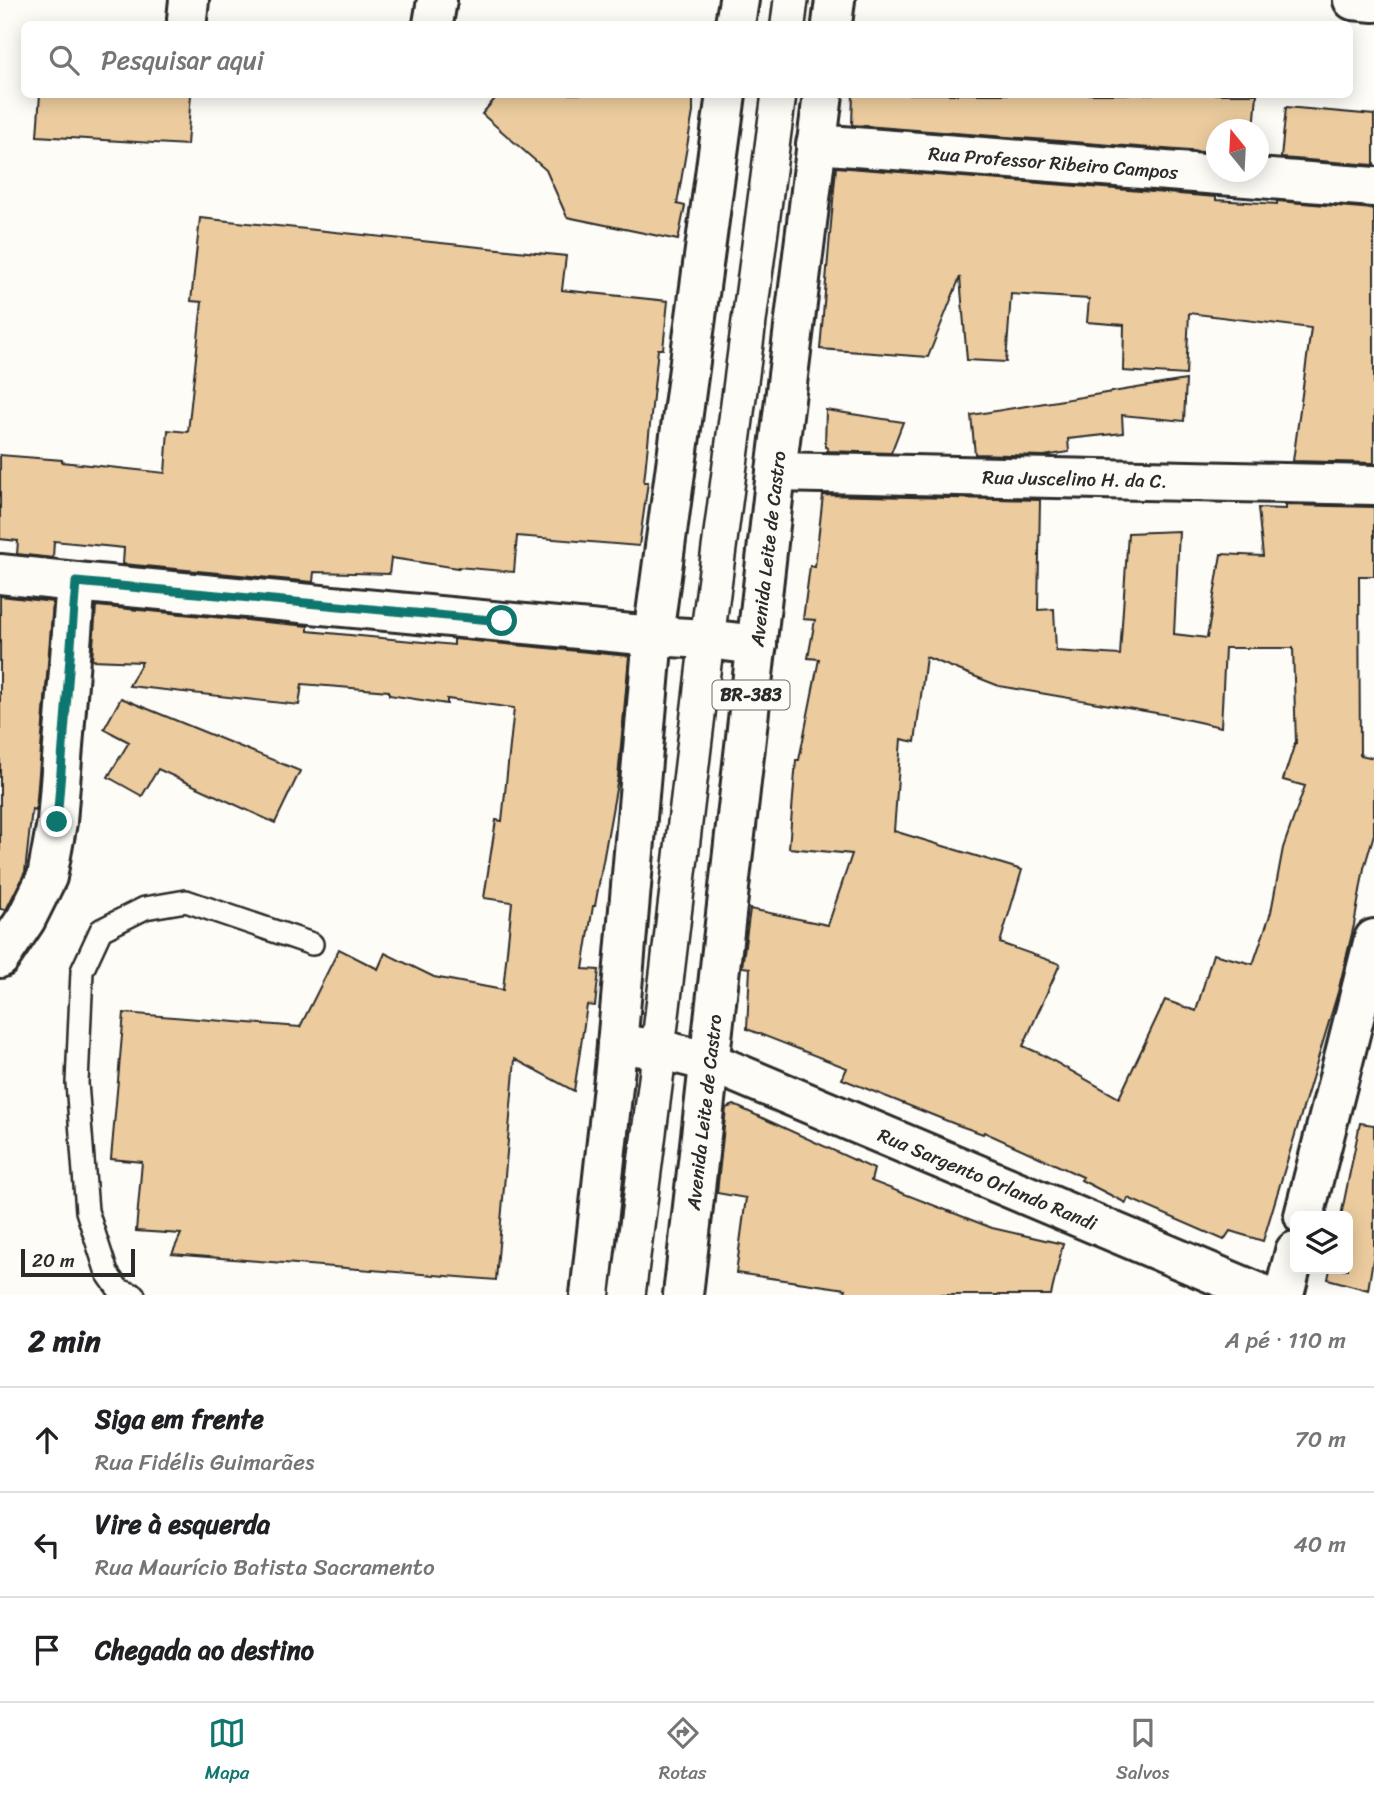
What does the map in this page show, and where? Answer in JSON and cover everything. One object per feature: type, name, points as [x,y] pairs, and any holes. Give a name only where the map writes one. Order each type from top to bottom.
[{"type":"main road","points":[[434,21],[437,0]]},
{"type":"main road","points":[[736,21],[739,0]]},
{"type":"main road","points":[[832,21],[835,0]]},
{"type":"main road","points":[[1353,0],[1374,2]]},
{"type":"main road","points":[[590,1295],[616,1056],[653,636],[725,98]]},
{"type":"main road","name":"Avenida Leite de Castro","points":[[683,1295],[776,472],[822,98]]},
{"type":"main road","name":"Rua Professor Ribeiro Campos","points":[[816,144],[1374,187]]},
{"type":"main road","name":"Rua Juscelino H. da C.","points":[[776,472],[1374,485]]},
{"type":"main road","points":[[0,574],[757,645]]},
{"type":"main road","points":[[0,958],[26,919],[47,877],[57,822],[76,582]]},
{"type":"main road","points":[[1305,1211],[1374,939]]},
{"type":"main road","points":[[616,1056],[658,1060],[708,1073]]},
{"type":"main road","name":"Rua Sargento Orlando Randi","points":[[708,1073],[1217,1295]]},
{"type":"main road","name":"Rua Sargento Orlando Randi","points":[[708,1073],[1264,1295]]},
{"type":"main road","points":[[1284,1295],[1290,1271]]},
{"type":"street","points":[[788,21],[791,0]]},
{"type":"street","points":[[628,1295],[708,639],[778,98]]},
{"type":"lane","points":[[134,1295],[119,1290],[107,1273],[87,1211],[77,1083],[82,971],[101,930],[145,908],[186,901],[312,944]]},
{"type":"building","points":[[40,98],[191,98],[187,145],[37,136]]},
{"type":"building","points":[[496,98],[693,98],[677,204],[685,206],[678,240],[567,217],[546,170],[482,114]]},
{"type":"building","points":[[853,98],[1257,98],[1255,119],[1206,119],[1206,152],[852,125]]},
{"type":"building","points":[[1286,107],[1374,115],[1374,165],[1281,158]]},
{"type":"building","points":[[836,167],[1216,197],[1216,200],[1277,204],[1277,201],[1374,209],[1374,463],[1293,461],[1311,328],[1189,313],[1186,375],[1123,371],[1124,325],[1087,322],[1089,299],[1011,294],[1006,362],[967,360],[960,277],[928,357],[820,349]]},
{"type":"building","points":[[200,218],[566,256],[562,290],[668,301],[663,349],[658,349],[644,482],[648,482],[639,546],[517,536],[514,572],[458,568],[391,558],[389,574],[314,572],[313,582],[123,564],[124,548],[54,541],[53,558],[17,554],[18,541],[0,539],[0,455],[165,473],[168,430],[188,432],[202,302],[191,301]]},
{"type":"building","points":[[1186,380],[1184,421],[1122,415],[1123,433],[1068,439],[1069,452],[1044,456],[975,454],[971,415]]},
{"type":"building","points":[[826,410],[903,422],[891,453],[827,451]]},
{"type":"building","points":[[823,495],[1040,500],[1038,610],[1054,609],[1056,651],[1120,655],[1128,533],[1179,531],[1174,634],[1207,638],[1221,554],[1263,556],[1258,508],[1286,509],[1286,505],[1374,507],[1374,576],[1359,576],[1360,755],[1374,758],[1374,834],[1364,868],[1338,992],[1263,1241],[1230,1231],[1224,1240],[1128,1198],[1126,1203],[1081,1180],[1083,1177],[984,1132],[983,1134],[955,1124],[842,1079],[847,1068],[747,1029],[750,968],[742,967],[750,909],[828,925],[852,854],[789,848],[796,760],[799,760],[819,659],[808,658],[815,620],[803,619],[810,566],[815,567]],"holes":[[[1225,648],[1293,648],[1296,743],[1283,780],[1305,786],[1283,848],[1271,912],[1253,964],[1213,954],[1196,1011],[1165,1000],[1119,1098],[1023,1046],[1060,964],[1000,943],[1022,870],[894,831],[901,739],[915,742],[926,657],[999,686],[1221,727]]]},
{"type":"building","points":[[0,596],[53,602],[36,810],[32,809],[25,872],[6,910],[0,909]]},
{"type":"building","points":[[96,606],[308,626],[308,631],[454,645],[454,639],[629,656],[618,778],[583,969],[599,970],[595,1006],[587,1005],[574,1091],[515,1059],[496,1280],[172,1254],[181,1234],[136,1231],[142,1162],[111,1159],[124,1013],[300,1027],[339,949],[378,969],[385,953],[434,977],[503,990],[512,902],[484,898],[496,820],[502,821],[514,708],[447,699],[447,704],[389,695],[389,691],[302,684],[299,705],[129,686],[142,662],[92,660]]},
{"type":"building","points":[[121,698],[300,771],[275,823],[158,769],[142,796],[108,777],[129,742],[104,729]]},
{"type":"building","points":[[734,1105],[874,1169],[871,1181],[992,1228],[1063,1244],[1051,1295],[844,1295],[846,1289],[736,1273],[746,1198],[717,1193],[726,1108]]},
{"type":"building","points":[[1360,1123],[1374,1125],[1374,1253],[1368,1290],[1328,1279],[1329,1274],[1353,1274],[1353,1211],[1342,1211]]},
{"type":"route","points":[[57,822],[76,582],[502,621]]}]
